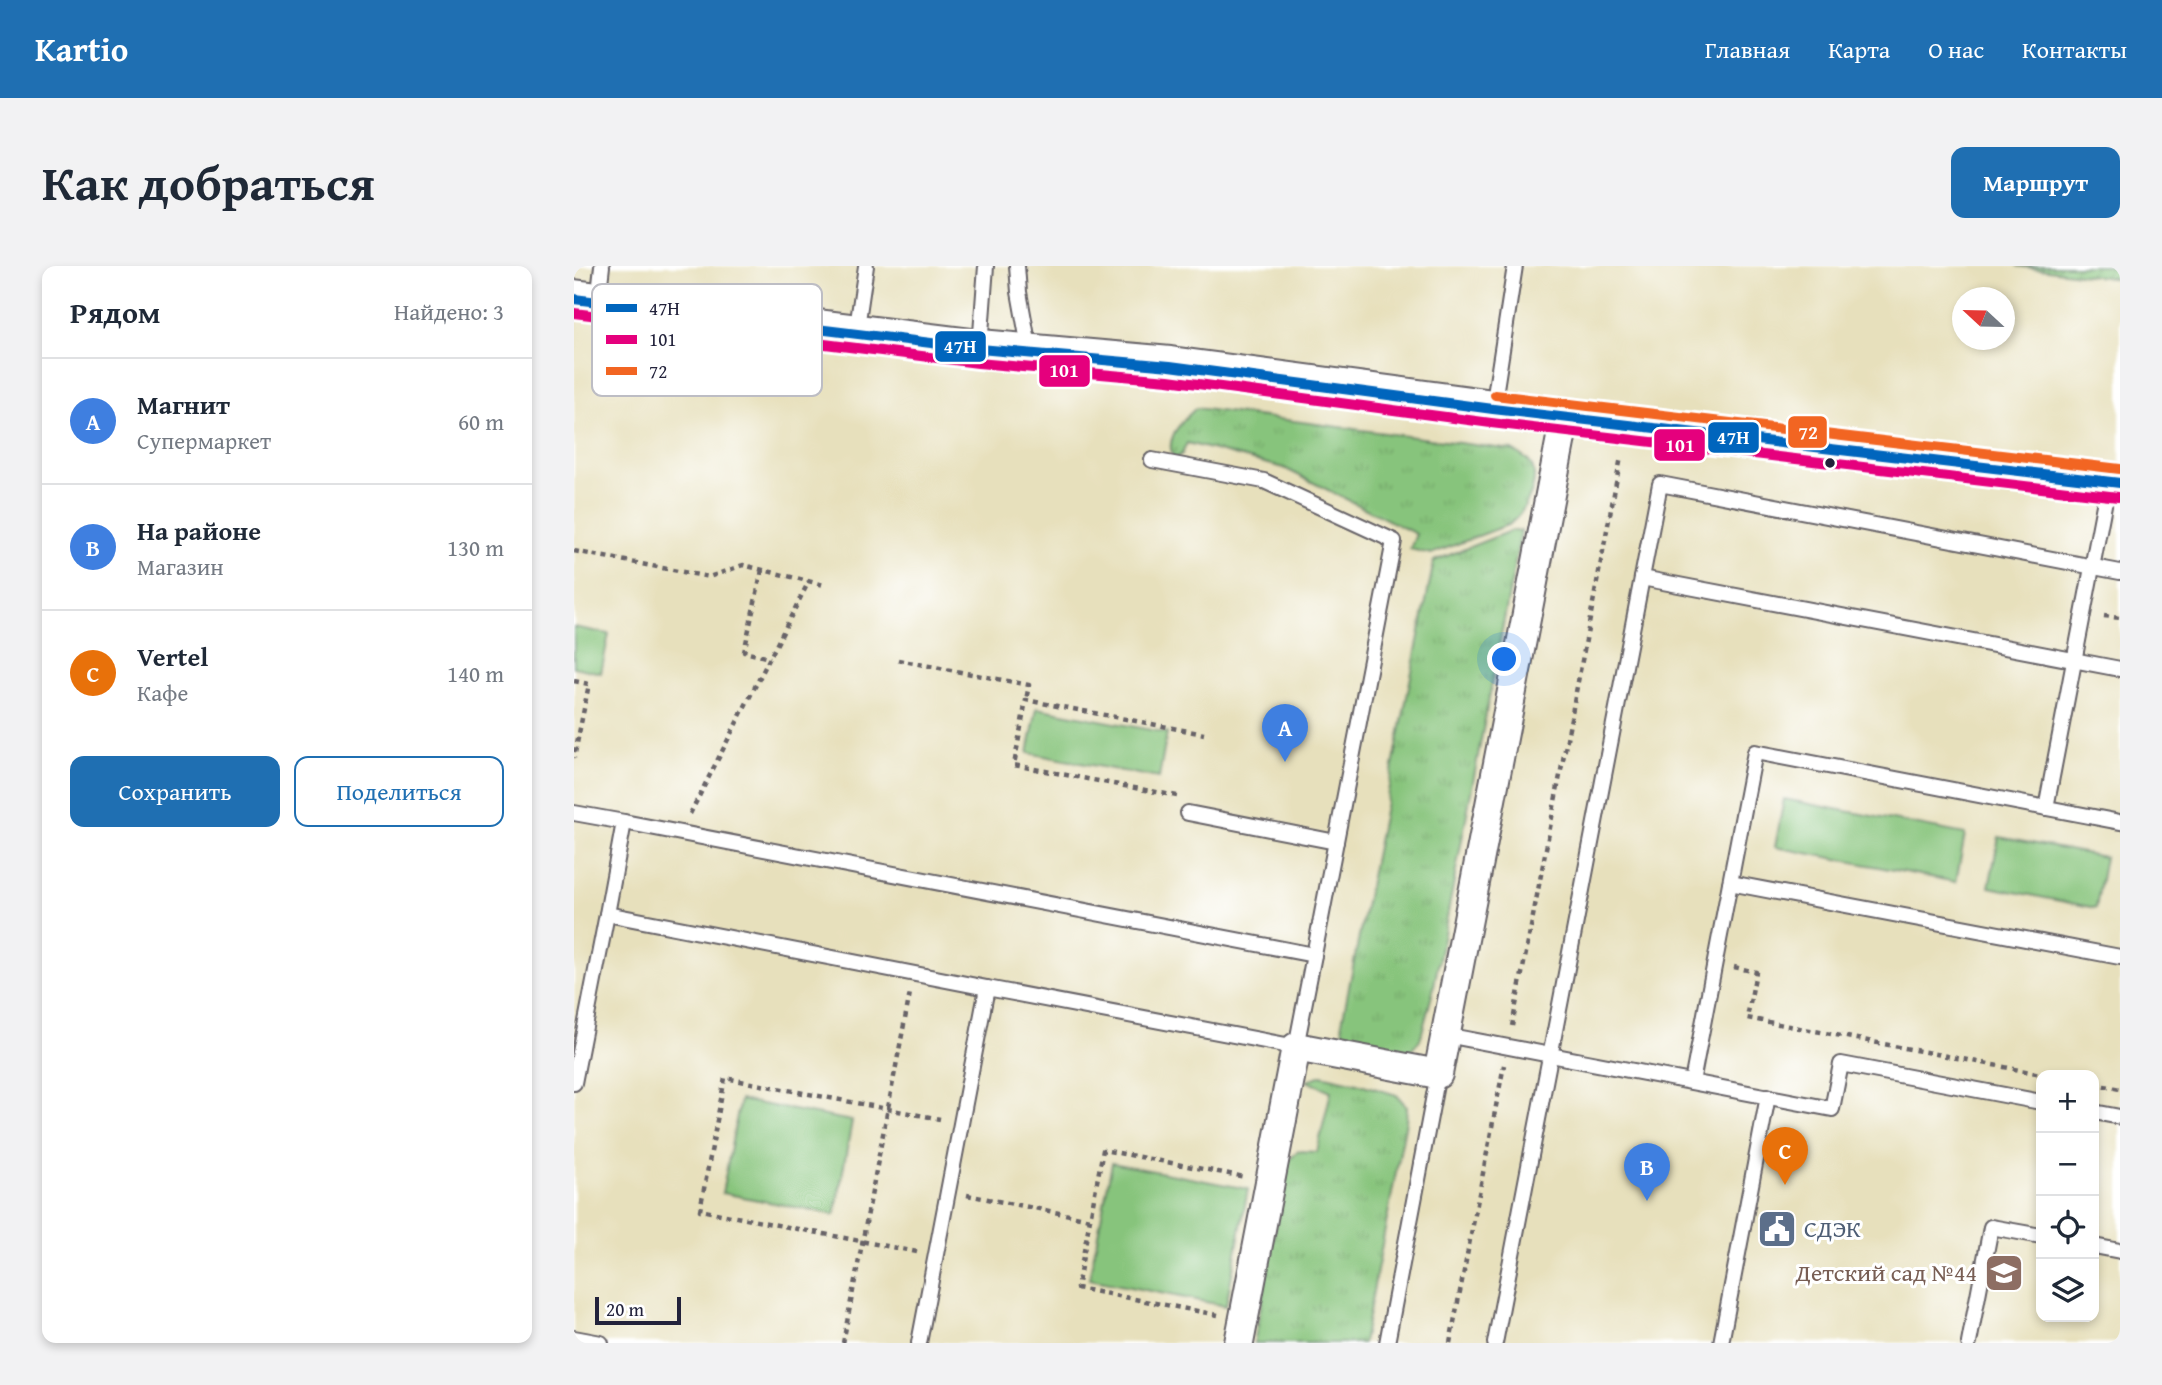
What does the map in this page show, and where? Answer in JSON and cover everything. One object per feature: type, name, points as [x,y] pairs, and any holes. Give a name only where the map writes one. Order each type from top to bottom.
[{"type":"main road","points":[[822,328],[979,349],[1170,366],[1493,409],[2114,483]]},
{"type":"street","points":[[1235,1330],[1296,1047],[1438,1074],[1565,417]]},
{"type":"lane","points":[[855,334],[866,266]]},
{"type":"lane","points":[[979,349],[986,266]]},
{"type":"lane","points":[[1017,266],[1019,292],[1031,354]]},
{"type":"lane","points":[[1493,409],[1515,266]]},
{"type":"lane","points":[[607,914],[1296,1047],[1394,541],[1264,481],[1152,460]]},
{"type":"lane","points":[[2046,808],[2092,567],[2114,483]]},
{"type":"lane","points":[[1495,1343],[1660,484],[2120,572]]},
{"type":"lane","points":[[1642,578],[2120,669]]},
{"type":"lane","points":[[1692,1082],[1755,752],[2120,822]]},
{"type":"lane","points":[[574,813],[1314,955]]},
{"type":"lane","points":[[1188,813],[1336,842]]},
{"type":"lane","points":[[574,1083],[624,822]]},
{"type":"lane","points":[[1730,883],[2120,957]]},
{"type":"lane","points":[[919,1343],[987,988]]},
{"type":"lane","points":[[1446,1035],[1832,1109],[1841,1064],[2036,1101]]},
{"type":"lane","points":[[1387,1343],[1438,1074]]},
{"type":"lane","points":[[1721,1343],[1768,1096]]},
{"type":"lane","points":[[2099,1113],[2120,1117]]},
{"type":"lane","points":[[1969,1343],[1991,1227],[2036,1235]]},
{"type":"lane","points":[[2099,1248],[2120,1251]]},
{"type":"lane","points":[[574,1338],[601,1343]]},
{"type":"path","points":[[1450,1343],[1627,425]]},
{"type":"path","points":[[574,551],[709,577],[743,565],[824,585]]},
{"type":"path","points":[[762,570],[744,652],[770,658]]},
{"type":"path","points":[[680,833],[810,582]]},
{"type":"path","points":[[898,660],[1029,685],[1014,765],[1177,796]]},
{"type":"path","points":[[574,681],[589,684],[574,758]]},
{"type":"path","points":[[1026,700],[1204,734]]},
{"type":"path","points":[[1727,966],[1756,972],[1747,1018],[2036,1073]]},
{"type":"path","points":[[843,1343],[914,974]]},
{"type":"path","points":[[935,1255],[700,1210],[722,1091],[725,1077],[961,1123]]},
{"type":"path","points":[[2099,1085],[2120,1089]]},
{"type":"path","points":[[1235,1330],[1077,1288],[1103,1150],[1257,1180]]},
{"type":"path","points":[[959,1194],[1090,1219]]},
{"type":"green space","points":[[2016,266],[2120,266],[2120,279]]},
{"type":"green space","points":[[1196,408],[1512,450],[1530,463],[1533,470],[1533,487],[1526,505],[1510,524],[1431,554],[1410,549],[1416,534],[1284,468],[1187,443],[1182,454],[1174,459],[1171,452],[1172,438]]},
{"type":"green space","points":[[1510,531],[1521,531],[1433,991],[1420,1040],[1407,1054],[1344,1044],[1342,1022],[1434,561]]},
{"type":"green space","points":[[574,627],[609,634],[601,673],[574,667]]},
{"type":"green space","points":[[1037,708],[1167,733],[1159,778],[1028,753]]},
{"type":"green space","points":[[1784,799],[1965,834],[1956,882],[1775,847]]},
{"type":"green space","points":[[1999,837],[2105,857],[2096,908],[1989,887]]},
{"type":"green space","points":[[1321,1075],[1397,1095],[1407,1107],[1363,1343],[1254,1343],[1288,1161],[1298,1151],[1317,1152],[1331,1091],[1307,1081]]},
{"type":"green space","points":[[740,1100],[852,1121],[835,1215],[722,1193]]},
{"type":"green space","points":[[1112,1163],[1248,1189],[1226,1306],[1089,1279]]},
{"type":"transit line","name":"47Н","points":[[574,299],[592,301]]},
{"type":"transit line","name":"101","points":[[574,313],[592,315]]},
{"type":"transit line","name":"47Н","points":[[822,330],[980,349],[1170,366],[1493,409],[2120,483]]},
{"type":"transit line","name":"101","points":[[822,344],[978,363],[1168,380],[1491,423],[2118,497]]},
{"type":"transit line","name":"72","points":[[1495,395],[2120,469]]},
{"type":"place","name":"Магнит","points":[[1285,762]]},
{"type":"place","name":"Vertel","points":[[1785,1185]]},
{"type":"place","name":"На районе","points":[[1647,1201]]},
{"type":"place","name":"СДЭК","points":[[1777,1229]]},
{"type":"place","name":"Детский сад №44","points":[[2004,1273]]}]
